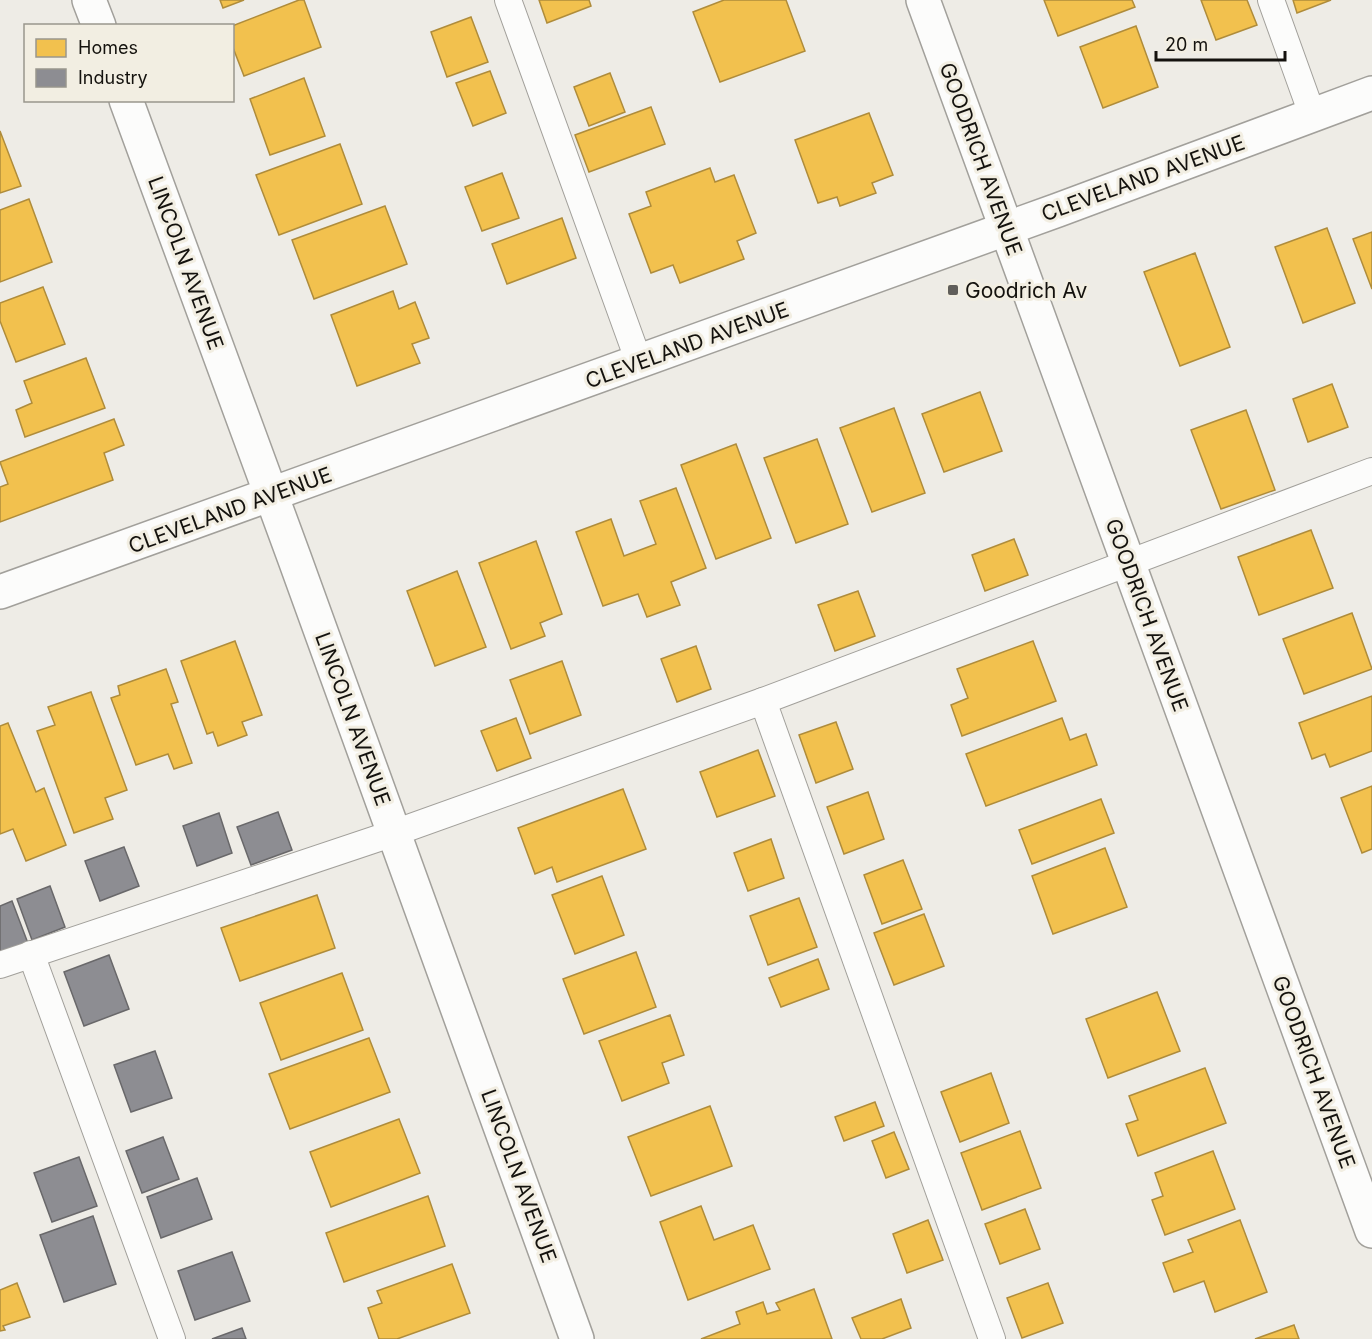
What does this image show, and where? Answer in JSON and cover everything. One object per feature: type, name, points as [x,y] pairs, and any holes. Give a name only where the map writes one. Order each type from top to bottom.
[{"type":"street","points":[[89,0],[98,24]]},
{"type":"street","name":"GOODRICH AVENUE","points":[[924,0],[1372,1231]]},
{"type":"street","name":"CLEVELAND AVENUE","points":[[0,592],[271,496],[1372,93]]},
{"type":"street","name":"LINCOLN AVENUE","points":[[127,102],[578,1339]]},
{"type":"lane","points":[[508,0],[639,362]]},
{"type":"lane","points":[[1271,0],[1312,114]]},
{"type":"lane","points":[[0,965],[394,834],[763,701],[1372,471]]},
{"type":"lane","points":[[763,701],[992,1339]]},
{"type":"lane","points":[[31,954],[172,1339]]},
{"type":"building: Homes","points":[[220,0],[244,0],[223,8]]},
{"type":"building: Homes","points":[[304,0],[321,47],[244,76],[234,50],[234,25]]},
{"type":"building: Homes","points":[[539,0],[589,0],[591,6],[547,23]]},
{"type":"building: Homes","points":[[724,0],[786,0],[805,51],[720,82],[693,12]]},
{"type":"building: Homes","points":[[1044,0],[1132,0],[1135,7],[1058,36]]},
{"type":"building: Homes","points":[[1201,0],[1247,0],[1257,25],[1216,40]]},
{"type":"building: Homes","points":[[1293,0],[1331,0],[1297,13]]},
{"type":"building: Homes","points":[[471,17],[488,62],[447,77],[431,32]]},
{"type":"building: Homes","points":[[1136,26],[1158,87],[1103,108],[1080,47]]},
{"type":"building: Homes","points":[[490,71],[506,113],[473,126],[456,83]]},
{"type":"building: Homes","points":[[610,73],[625,112],[589,126],[574,87]]},
{"type":"building: Homes","points":[[304,78],[325,136],[270,155],[250,99]]},
{"type":"building: Homes","points":[[651,107],[665,144],[589,172],[575,135]]},
{"type":"building: Homes","points":[[869,113],[893,175],[872,183],[876,193],[840,206],[837,197],[818,203],[795,140]]},
{"type":"building: Homes","points":[[0,131],[21,186],[0,193]]},
{"type":"building: Homes","points":[[340,144],[362,204],[279,235],[256,175]]},
{"type":"building: Homes","points":[[710,168],[715,182],[734,175],[756,233],[737,241],[744,259],[680,283],[673,265],[651,273],[629,214],[651,206],[646,192]]},
{"type":"building: Homes","points":[[502,173],[519,218],[482,231],[465,187]]},
{"type":"building: Homes","points":[[29,199],[52,262],[0,282],[0,210]]},
{"type":"building: Homes","points":[[385,206],[407,264],[314,299],[292,240]]},
{"type":"building: Homes","points":[[562,218],[576,258],[507,284],[492,244]]},
{"type":"building: Homes","points":[[1327,228],[1355,303],[1303,323],[1275,247]]},
{"type":"building: Homes","points":[[1372,232],[1372,289],[1353,239]]},
{"type":"building: Homes","points":[[1195,253],[1230,347],[1180,366],[1144,272]]},
{"type":"building: Homes","points":[[43,287],[65,344],[16,362],[0,321],[0,303]]},
{"type":"building: Homes","points":[[393,291],[399,309],[415,302],[429,338],[412,344],[420,363],[357,386],[331,315]]},
{"type":"building: Homes","points":[[86,358],[105,408],[25,437],[16,410],[32,403],[24,381]]},
{"type":"building: Homes","points":[[1332,384],[1348,427],[1308,442],[1293,399]]},
{"type":"building: Homes","points":[[980,392],[1002,451],[944,472],[922,414]]},
{"type":"building: Homes","points":[[894,408],[925,493],[872,512],[840,428]]},
{"type":"building: Homes","points":[[1246,410],[1275,490],[1221,509],[1191,430]]},
{"type":"building: Homes","points":[[114,419],[124,445],[104,453],[113,480],[0,522],[0,487],[8,484],[0,462]]},
{"type":"building: Homes","points":[[817,439],[848,524],[796,543],[764,458]]},
{"type":"building: Homes","points":[[736,444],[771,538],[716,559],[681,465]]},
{"type":"building: Homes","points":[[676,488],[706,568],[671,582],[680,605],[647,617],[638,594],[603,606],[576,532],[611,519],[624,556],[656,544],[640,501]]},
{"type":"building: Homes","points":[[1311,530],[1333,588],[1259,615],[1238,557]]},
{"type":"building: Homes","points":[[1014,539],[1028,575],[985,591],[972,555]]},
{"type":"building: Homes","points":[[536,541],[562,614],[540,623],[545,636],[511,649],[479,563]]},
{"type":"building: Homes","points":[[457,571],[486,647],[435,666],[407,591]]},
{"type":"building: Homes","points":[[858,591],[875,636],[835,651],[818,605]]},
{"type":"building: Homes","points":[[1352,613],[1372,669],[1304,694],[1283,639]]},
{"type":"building: Homes","points":[[235,641],[262,715],[242,722],[247,735],[218,746],[213,732],[207,734],[181,661]]},
{"type":"building: Homes","points":[[1033,641],[1056,701],[962,736],[951,705],[968,698],[957,669]]},
{"type":"building: Homes","points":[[696,646],[711,689],[677,702],[661,659]]},
{"type":"building: Homes","points":[[562,661],[581,715],[530,734],[510,680]]},
{"type":"building: Homes","points":[[166,669],[178,702],[171,704],[192,763],[174,769],[168,754],[136,765],[111,698],[120,695],[118,686]]},
{"type":"building: Homes","points":[[91,692],[127,790],[105,798],[113,819],[74,833],[37,731],[55,725],[48,707]]},
{"type":"building: Homes","points":[[1372,696],[1372,751],[1330,767],[1325,754],[1312,759],[1299,723]]},
{"type":"building: Homes","points":[[516,718],[531,758],[497,771],[481,731]]},
{"type":"building: Homes","points":[[1062,718],[1070,740],[1086,734],[1097,765],[986,806],[966,754]]},
{"type":"building: Homes","points":[[836,722],[853,769],[816,783],[799,735]]},
{"type":"building: Homes","points":[[8,723],[36,792],[44,788],[66,845],[26,861],[13,829],[0,834],[0,726]]},
{"type":"building: Homes","points":[[758,750],[775,796],[717,817],[700,772]]},
{"type":"building: Homes","points":[[1372,786],[1372,849],[1362,853],[1341,798]]},
{"type":"building: Homes","points":[[623,789],[646,849],[557,882],[552,867],[535,874],[518,828]]},
{"type":"building: Homes","points":[[868,792],[884,839],[844,854],[827,807]]},
{"type":"building: Homes","points":[[1101,799],[1114,833],[1032,864],[1019,830]]},
{"type":"building: Homes","points":[[771,839],[784,878],[748,891],[734,853]]},
{"type":"building: Homes","points":[[1105,848],[1127,907],[1053,934],[1032,876]]},
{"type":"building: Homes","points":[[903,860],[922,909],[882,924],[864,875]]},
{"type":"building: Homes","points":[[602,876],[624,935],[575,954],[552,895]]},
{"type":"building: Homes","points":[[317,895],[335,948],[240,981],[221,928]]},
{"type":"building: Homes","points":[[799,898],[817,947],[768,965],[750,916]]},
{"type":"building: Homes","points":[[924,914],[944,966],[894,985],[874,933]]},
{"type":"building: Homes","points":[[636,952],[656,1007],[584,1034],[563,979]]},
{"type":"building: Homes","points":[[818,959],[829,989],[781,1007],[769,978]]},
{"type":"building: Homes","points":[[342,973],[363,1030],[281,1060],[260,1003]]},
{"type":"building: Homes","points":[[1157,992],[1180,1051],[1108,1078],[1086,1019]]},
{"type":"building: Homes","points":[[670,1015],[684,1055],[662,1063],[669,1083],[622,1101],[599,1041]]},
{"type":"building: Homes","points":[[369,1038],[390,1092],[290,1129],[269,1074]]},
{"type":"building: Homes","points":[[1205,1068],[1226,1123],[1138,1156],[1126,1124],[1138,1120],[1129,1096]]},
{"type":"building: Homes","points":[[991,1073],[1009,1123],[960,1142],[941,1092]]},
{"type":"building: Homes","points":[[875,1102],[884,1126],[844,1141],[835,1117]]},
{"type":"building: Homes","points":[[710,1106],[732,1166],[651,1196],[628,1137]]},
{"type":"building: Homes","points":[[399,1119],[420,1173],[331,1207],[310,1152]]},
{"type":"building: Homes","points":[[1020,1131],[1041,1188],[982,1210],[961,1153]]},
{"type":"building: Homes","points":[[894,1132],[909,1169],[886,1178],[872,1141]]},
{"type":"building: Homes","points":[[1213,1151],[1235,1209],[1165,1235],[1152,1200],[1163,1196],[1155,1173]]},
{"type":"building: Homes","points":[[428,1196],[445,1246],[344,1282],[326,1233]]},
{"type":"building: Homes","points":[[701,1206],[714,1240],[753,1225],[770,1269],[688,1300],[660,1222]]},
{"type":"building: Homes","points":[[1025,1209],[1040,1249],[1000,1264],[985,1224]]},
{"type":"building: Homes","points":[[928,1220],[943,1260],[907,1273],[893,1234]]},
{"type":"building: Homes","points":[[1240,1220],[1267,1292],[1215,1312],[1204,1281],[1174,1292],[1163,1263],[1193,1252],[1188,1240]]},
{"type":"building: Homes","points":[[452,1264],[470,1313],[397,1339],[379,1339],[368,1308],[382,1303],[377,1291]]},
{"type":"building: Homes","points":[[17,1283],[30,1317],[3,1326],[5,1330],[0,1331],[0,1290]]},
{"type":"building: Homes","points":[[1048,1283],[1063,1323],[1022,1338],[1007,1298]]},
{"type":"building: Homes","points":[[814,1289],[832,1339],[701,1339],[740,1324],[736,1312],[763,1302],[767,1314],[780,1310],[776,1303]]},
{"type":"building: Homes","points":[[901,1299],[911,1328],[882,1339],[861,1339],[852,1318]]},
{"type":"building: Homes","points":[[1294,1325],[1299,1339],[1255,1339]]},
{"type":"building: Industry","points":[[278,812],[292,850],[251,865],[237,827]]},
{"type":"building: Industry","points":[[219,813],[232,853],[197,866],[183,826]]},
{"type":"building: Industry","points":[[124,847],[139,886],[100,901],[85,861]]},
{"type":"building: Industry","points":[[50,886],[65,927],[32,940],[17,899]]},
{"type":"building: Industry","points":[[12,901],[29,946],[0,956],[0,906]]},
{"type":"building: Industry","points":[[109,955],[129,1009],[84,1026],[64,972]]},
{"type":"building: Industry","points":[[155,1051],[172,1098],[131,1112],[114,1065]]},
{"type":"building: Industry","points":[[163,1137],[179,1179],[142,1193],[126,1151]]},
{"type":"building: Industry","points":[[79,1157],[97,1206],[52,1222],[34,1173]]},
{"type":"building: Industry","points":[[197,1178],[212,1219],[161,1238],[147,1197]]},
{"type":"building: Industry","points":[[93,1216],[116,1284],[64,1302],[40,1235]]},
{"type":"building: Industry","points":[[232,1252],[250,1301],[195,1320],[178,1271]]},
{"type":"building: Industry","points":[[242,1328],[246,1339],[212,1339]]},
{"type":"place","name":"Goodrich Av","points":[[953,290]]}]
